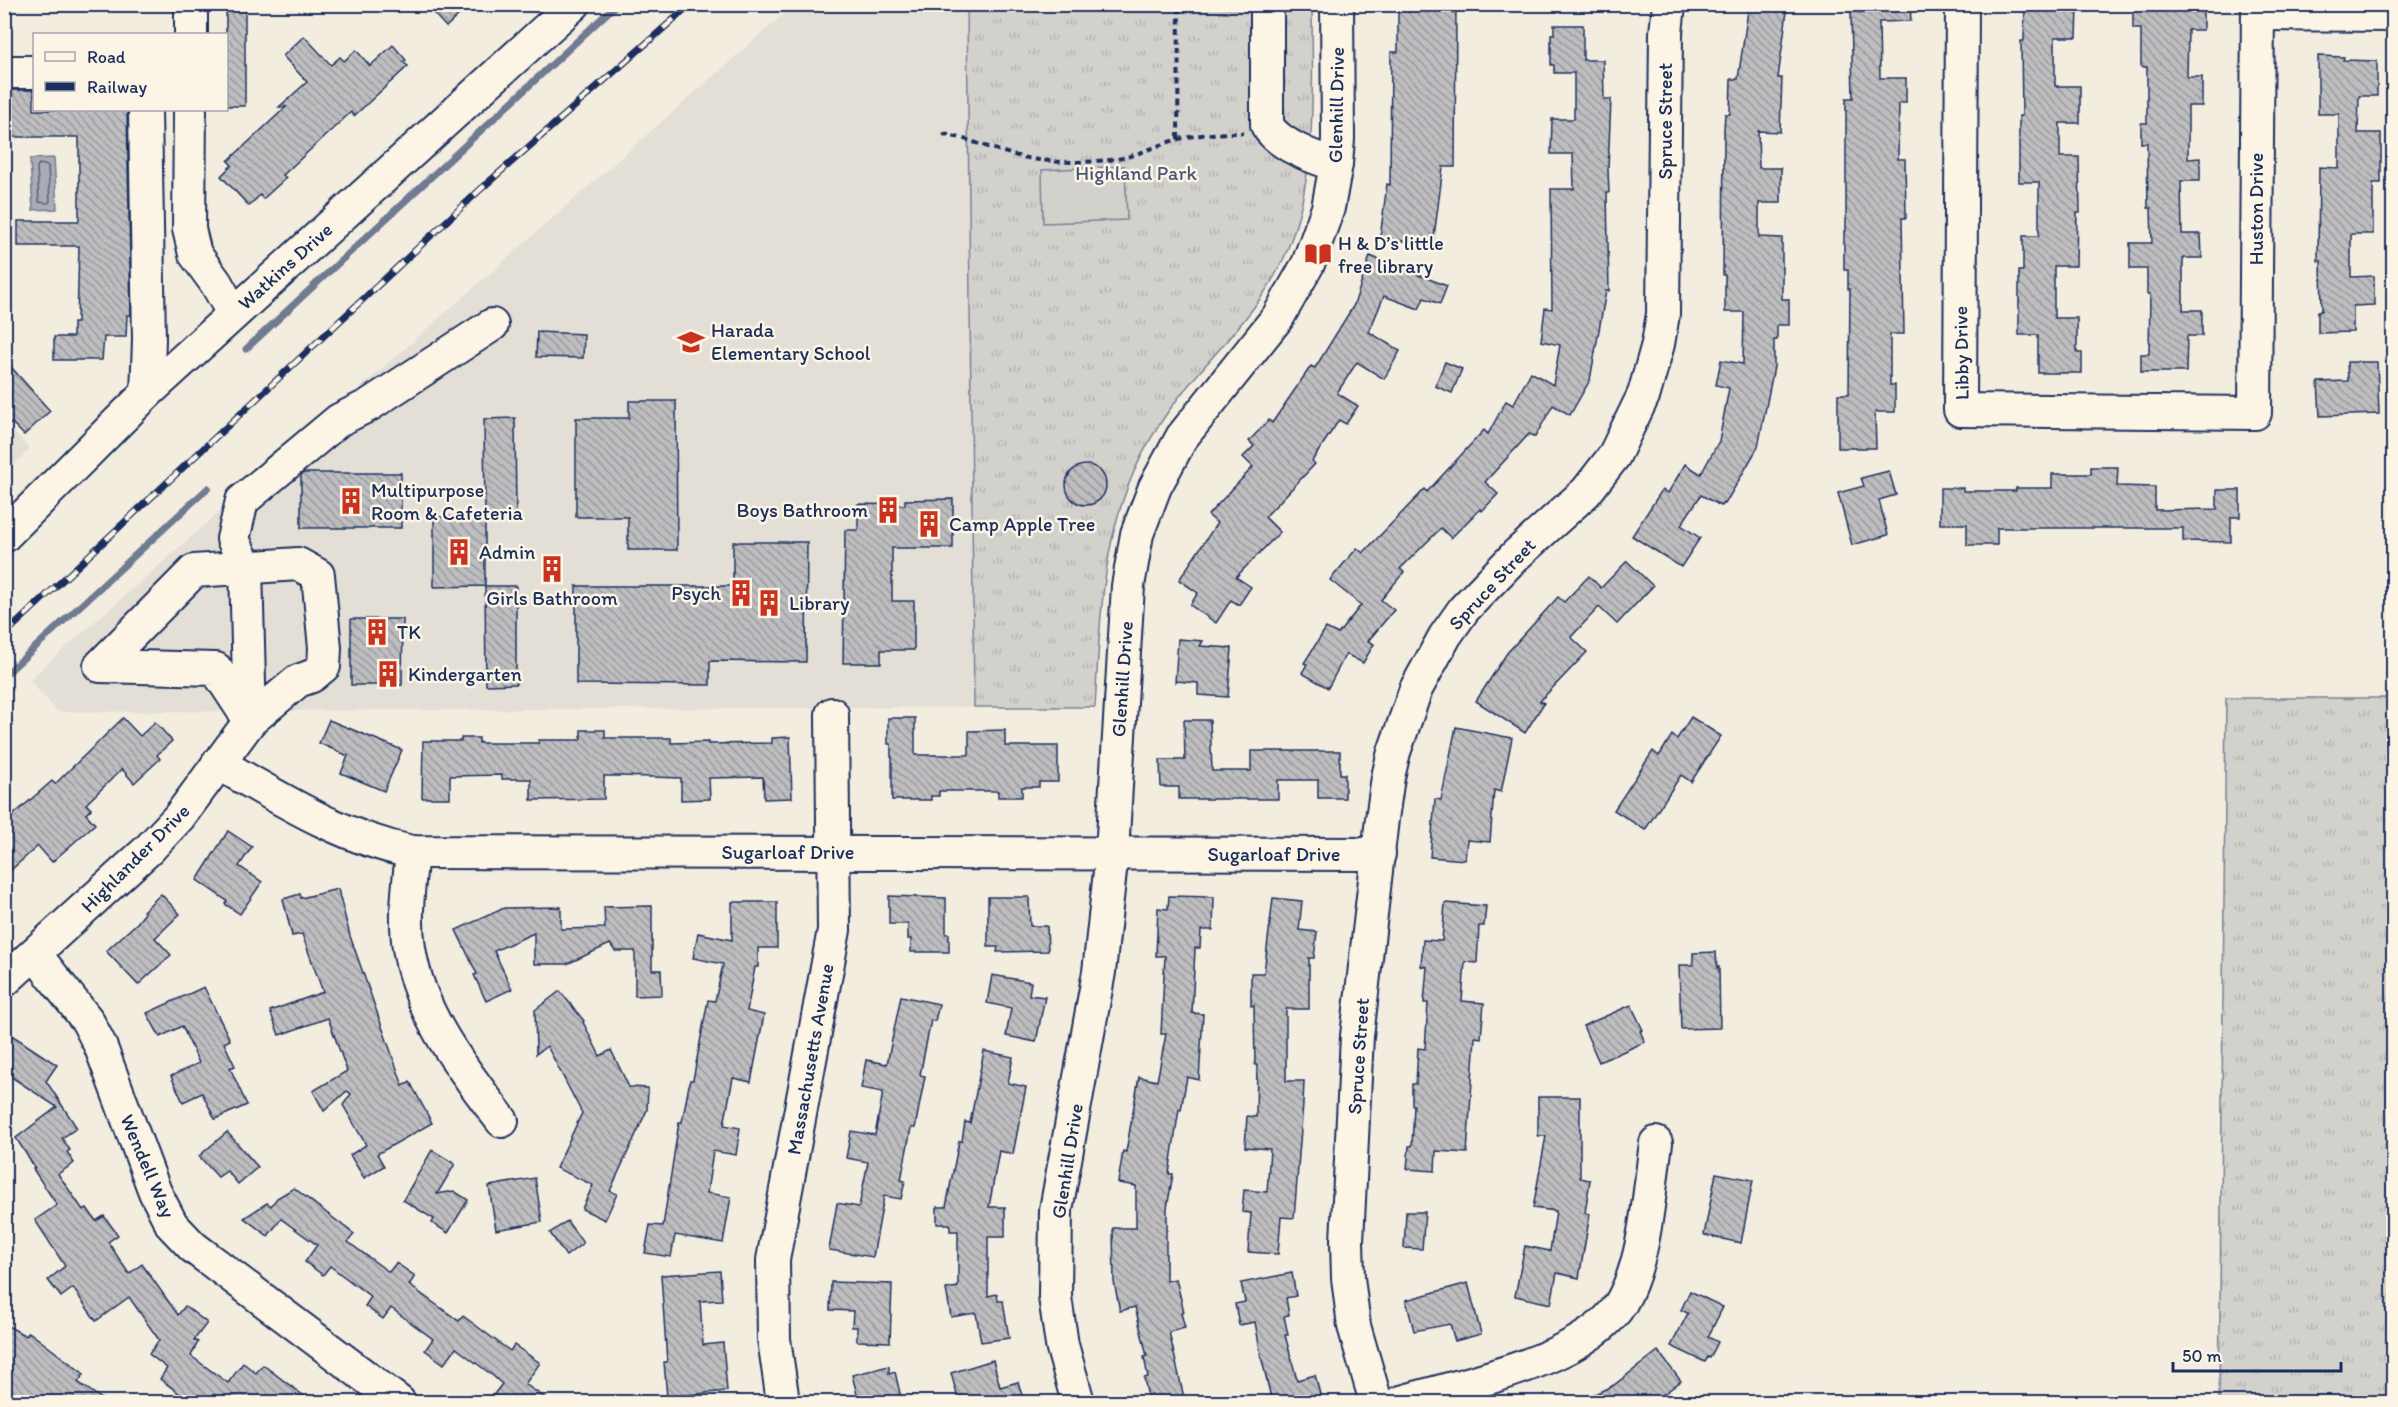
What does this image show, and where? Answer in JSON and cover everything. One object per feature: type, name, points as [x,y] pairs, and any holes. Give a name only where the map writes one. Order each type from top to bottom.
[{"type":"street","points":[[191,4],[191,33]]},
{"type":"street","name":"Watkins Drive","points":[[4,536],[147,393],[574,4]]},
{"type":"street","points":[[1268,4],[1267,125],[1272,134],[1316,159],[1336,164]]},
{"type":"street","name":"Glenhill Drive","points":[[1078,1402],[1062,1346],[1055,1297],[1056,1210],[1099,972],[1112,853],[1128,586],[1137,534],[1155,487],[1182,437],[1278,317],[1308,264],[1328,208],[1336,164],[1338,139],[1337,4]]},
{"type":"street","name":"Spruce Street","points":[[1376,1402],[1354,1326],[1348,1278],[1347,1241],[1357,1036],[1388,777],[1399,735],[1416,689],[1445,636],[1464,609],[1486,585],[1586,492],[1614,456],[1644,394],[1658,344],[1663,314],[1666,33],[1670,4]]},
{"type":"street","name":"Libby Drive","points":[[1962,4],[1960,410],[2255,413]]},
{"type":"street","points":[[2258,9],[2394,15]]},
{"type":"street","name":"Huston Drive","points":[[2255,413],[2258,9]]},
{"type":"street","points":[[4,72],[33,72]]},
{"type":"street","points":[[145,111],[149,340],[147,393]]},
{"type":"street","points":[[190,111],[189,230],[195,254],[233,313]]},
{"type":"street","points":[[250,721],[246,567],[233,539],[242,501],[339,420],[369,405],[492,325]]},
{"type":"street","name":"Highlander Drive","points":[[4,981],[148,850],[179,817],[250,721],[298,681],[312,676],[324,666],[325,648],[318,575],[298,564],[246,567]]},
{"type":"street","points":[[246,567],[194,571],[100,666],[216,669],[250,721]]},
{"type":"street","name":"Massachusetts Avenue","points":[[783,1402],[774,1339],[773,1260],[834,930],[832,714]]},
{"type":"street","name":"Sugarloaf Drive","points":[[218,763],[320,821],[379,845],[412,852],[1379,854]]},
{"type":"street","points":[[412,852],[407,912],[409,947],[416,983],[433,1021],[457,1062],[502,1121]]},
{"type":"street","name":"Wendell Way","points":[[35,954],[87,1020],[100,1045],[155,1192],[172,1225],[194,1247],[399,1402]]},
{"type":"street","points":[[1401,1402],[1520,1367],[1558,1353],[1585,1339],[1607,1322],[1621,1302],[1632,1276],[1641,1241],[1656,1143]]},
{"type":"path","points":[[1178,139],[1179,4]]},
{"type":"path","points":[[943,134],[964,138],[1021,157],[1053,161],[1111,160],[1144,153],[1178,139],[1214,133],[1253,133]]},
{"type":"shaded area","name":"Harada Elementary School","points":[[794,5],[967,5],[974,707],[58,712],[29,680]]},
{"type":"shaded area","points":[[5,423],[30,449],[5,474]]},
{"type":"green space","name":"Highland Park","points":[[967,5],[1312,5],[1311,134],[1303,198],[1295,230],[1283,260],[1261,298],[1176,401],[1152,437],[1133,473],[1110,547],[1100,625],[1095,707],[974,707]]},
{"type":"green space","points":[[1125,166],[1127,220],[1043,223],[1042,170]]},
{"type":"green space","points":[[2226,698],[2393,698],[2393,1402],[2219,1402]]},
{"type":"water","points":[[54,158],[57,209],[33,210],[30,159]]},
{"type":"building","points":[[226,4],[245,4],[245,106],[228,106],[228,33],[226,33]]},
{"type":"building","points":[[425,4],[453,4],[461,13],[446,27]]},
{"type":"building","points":[[1398,4],[1456,4],[1455,167],[1443,167],[1433,245],[1380,238],[1387,184],[1390,185],[1391,52],[1398,52]]},
{"type":"building","points":[[1749,4],[1788,4],[1778,78],[1782,78],[1780,132],[1758,131],[1759,168],[1781,168],[1781,203],[1759,203],[1759,237],[1782,238],[1782,299],[1789,299],[1789,325],[1777,325],[1777,340],[1774,340],[1774,367],[1758,447],[1725,504],[1721,506],[1701,495],[1681,525],[1700,538],[1681,567],[1632,536],[1662,490],[1668,493],[1685,464],[1701,474],[1719,441],[1729,388],[1716,385],[1721,360],[1743,364],[1744,312],[1725,312],[1724,129],[1725,114],[1730,114],[1731,79],[1738,79]]},
{"type":"building","points":[[1876,4],[1910,4],[1911,21],[1879,22],[1880,78],[1906,78],[1906,103],[1899,103],[1898,159],[1905,159],[1906,218],[1902,218],[1904,334],[1890,334],[1890,385],[1895,385],[1895,412],[1875,412],[1876,448],[1838,448],[1838,394],[1849,394],[1850,289],[1848,289],[1848,270],[1844,270],[1844,231],[1846,231],[1846,98],[1853,98],[1851,12],[1877,12]]},
{"type":"building","points":[[2133,4],[2203,4],[2203,30],[2188,30],[2187,77],[2202,77],[2202,106],[2188,106],[2188,159],[2200,158],[2200,181],[2181,181],[2182,234],[2201,234],[2202,258],[2183,258],[2183,310],[2202,310],[2202,336],[2187,336],[2186,372],[2141,372],[2141,354],[2149,354],[2150,294],[2147,294],[2147,269],[2130,269],[2130,243],[2152,243],[2151,208],[2148,208],[2147,143],[2141,143],[2141,123],[2147,123],[2147,67],[2141,67],[2141,29],[2133,29]]},
{"type":"building","points":[[2025,6],[2078,7],[2077,37],[2055,37],[2055,86],[2080,86],[2080,123],[2060,123],[2060,157],[2079,157],[2080,213],[2077,213],[2076,266],[2054,266],[2054,318],[2077,318],[2077,353],[2082,353],[2082,373],[2038,373],[2038,335],[2019,335],[2019,271],[2023,271],[2023,236],[2039,236],[2039,182],[2019,182],[2019,116],[2022,116],[2021,41],[2024,41]]},
{"type":"building","points":[[1554,25],[1583,25],[1583,60],[1603,60],[1604,99],[1611,99],[1609,193],[1607,193],[1609,291],[1606,291],[1590,380],[1570,415],[1553,405],[1535,437],[1529,434],[1485,482],[1498,494],[1482,511],[1480,509],[1451,538],[1441,528],[1400,569],[1404,572],[1381,600],[1394,610],[1368,641],[1374,644],[1363,663],[1346,654],[1328,688],[1302,673],[1307,664],[1304,663],[1326,628],[1338,634],[1361,605],[1330,580],[1357,548],[1363,553],[1425,489],[1427,492],[1484,430],[1488,434],[1506,401],[1513,405],[1531,372],[1553,385],[1560,345],[1541,341],[1545,308],[1552,309],[1551,189],[1574,189],[1573,154],[1551,154],[1552,119],[1574,119],[1574,73],[1554,73],[1554,65],[1551,65],[1551,34],[1554,34]]},
{"type":"building","points":[[304,36],[331,65],[340,57],[344,61],[356,50],[370,66],[393,45],[406,60],[403,62],[408,66],[354,116],[351,112],[283,175],[286,178],[263,199],[260,195],[249,206],[221,176],[232,165],[228,161],[286,107],[279,107],[307,82],[283,56]]},
{"type":"building","points":[[2318,56],[2344,57],[2343,60],[2377,61],[2377,96],[2359,96],[2358,133],[2381,133],[2381,183],[2373,183],[2373,234],[2351,234],[2351,277],[2374,276],[2374,305],[2353,306],[2353,332],[2318,333],[2318,311],[2322,311],[2321,261],[2318,261],[2319,167],[2339,168],[2339,114],[2318,114]]},
{"type":"building","points":[[4,90],[33,90],[33,111],[127,111],[131,315],[127,315],[126,337],[104,337],[102,360],[54,360],[54,337],[73,337],[73,323],[77,323],[79,246],[18,246],[18,221],[79,221],[79,137],[4,137]]},
{"type":"building","points":[[1370,256],[1447,286],[1440,304],[1424,298],[1419,309],[1384,296],[1369,332],[1400,351],[1384,379],[1357,362],[1337,393],[1358,406],[1346,424],[1339,420],[1312,461],[1315,464],[1265,517],[1280,532],[1236,577],[1251,587],[1239,605],[1231,600],[1216,623],[1190,605],[1198,593],[1179,580],[1217,523],[1208,515],[1253,467],[1243,457],[1254,446],[1249,441],[1269,420],[1272,423],[1311,366],[1315,368],[1354,305]]},
{"type":"building","points":[[537,332],[584,334],[583,358],[536,357]]},
{"type":"building","points":[[4,359],[50,411],[24,435],[12,423],[4,429]]},
{"type":"building","points":[[1445,362],[1462,369],[1452,393],[1435,386]]},
{"type":"building","points":[[2347,362],[2377,362],[2379,414],[2320,416],[2318,382],[2348,381]]},
{"type":"building","points":[[629,401],[676,401],[677,550],[628,550],[628,517],[576,517],[576,418],[629,418]]},
{"type":"building","points":[[515,418],[516,517],[485,517],[484,419]]},
{"type":"building","points":[[1086,465],[1100,471],[1106,485],[1100,499],[1086,505],[1072,499],[1066,485],[1072,471]]},
{"type":"building","points":[[2091,467],[2118,467],[2117,486],[2155,487],[2155,510],[2217,509],[2217,490],[2240,490],[2240,517],[2231,517],[2231,542],[2183,541],[2183,528],[1997,528],[1997,545],[1967,545],[1967,524],[1940,524],[1940,488],[1963,488],[1963,491],[2016,491],[2016,488],[2052,488],[2052,474],[2091,474]]},
{"type":"building","points":[[1889,471],[1896,495],[1879,500],[1888,535],[1852,545],[1838,493],[1864,486],[1861,478]]},
{"type":"building","name":"Multipurpose Room & Cafeteria","points":[[303,473],[401,473],[401,528],[301,528],[301,475]]},
{"type":"building","points":[[953,499],[953,548],[892,548],[892,601],[914,601],[914,650],[881,650],[881,663],[843,663],[845,530],[858,530],[858,504],[905,505],[905,500]]},
{"type":"building","name":"Admin","points":[[434,517],[485,517],[485,586],[434,587]]},
{"type":"building","points":[[733,542],[807,542],[806,662],[710,661],[710,685],[576,684],[576,586],[733,586]]},
{"type":"building","points":[[1627,561],[1653,586],[1617,624],[1599,607],[1571,637],[1587,652],[1540,701],[1544,703],[1525,733],[1476,701],[1507,653],[1558,597],[1564,602],[1589,576],[1601,588]]},
{"type":"building","points":[[485,586],[516,586],[516,684],[486,685]]},
{"type":"building","points":[[351,619],[403,619],[402,685],[351,685]]},
{"type":"building","points":[[1178,639],[1203,641],[1200,646],[1232,648],[1228,697],[1198,695],[1198,683],[1176,681],[1175,683]]},
{"type":"building","points":[[1691,717],[1721,736],[1691,782],[1681,775],[1645,830],[1614,810],[1653,751],[1659,756],[1672,735],[1677,739]]},
{"type":"building","points":[[123,718],[140,736],[155,722],[172,741],[157,755],[160,759],[134,783],[122,769],[86,804],[91,809],[86,814],[95,824],[52,862],[38,846],[4,876],[4,823],[52,781],[55,784]]},
{"type":"building","points":[[888,718],[915,718],[915,755],[969,755],[969,731],[1005,730],[1005,746],[1058,746],[1058,782],[1039,782],[1039,787],[1022,787],[1022,797],[998,797],[998,791],[939,791],[939,796],[931,796],[931,800],[892,800],[892,757],[891,744],[888,744]]},
{"type":"building","points":[[329,720],[402,750],[384,791],[341,773],[348,756],[319,743]]},
{"type":"building","points":[[1184,720],[1210,720],[1212,771],[1251,771],[1251,751],[1340,751],[1340,774],[1345,774],[1345,798],[1318,798],[1318,780],[1278,780],[1278,799],[1179,799],[1179,787],[1161,787],[1160,760],[1185,760]]},
{"type":"building","points":[[1456,727],[1512,738],[1501,792],[1494,790],[1490,842],[1467,840],[1465,860],[1430,857],[1435,799],[1441,800]]},
{"type":"building","points":[[581,730],[605,730],[605,738],[671,738],[671,743],[772,743],[772,738],[790,737],[792,798],[764,799],[763,777],[709,778],[710,799],[681,800],[681,778],[604,776],[604,799],[531,800],[531,779],[502,779],[502,775],[450,776],[450,798],[422,798],[423,741],[461,741],[461,738],[479,738],[479,743],[539,743],[539,740],[581,740]]},
{"type":"building","points":[[228,831],[252,847],[239,866],[262,882],[240,914],[225,904],[227,901],[197,880]]},
{"type":"building","points":[[338,889],[350,936],[403,1086],[410,1082],[432,1123],[377,1154],[384,1166],[364,1178],[350,1155],[366,1145],[343,1105],[351,1094],[347,1091],[324,1111],[313,1091],[347,1071],[328,1018],[279,1035],[270,1011],[323,992],[302,934],[292,936],[283,899],[300,894],[301,898]]},
{"type":"building","points":[[161,894],[180,914],[155,938],[171,955],[138,985],[106,951],[137,923],[145,913],[143,911]]},
{"type":"building","points":[[889,896],[946,898],[946,934],[949,934],[949,952],[911,952],[908,924],[889,924]]},
{"type":"building","points":[[1169,896],[1214,897],[1213,930],[1201,930],[1200,948],[1195,948],[1192,1013],[1203,1014],[1199,1080],[1187,1077],[1181,1110],[1179,1109],[1169,1174],[1173,1174],[1167,1208],[1166,1281],[1176,1279],[1184,1312],[1181,1313],[1185,1328],[1169,1332],[1185,1402],[1149,1402],[1144,1378],[1148,1377],[1144,1357],[1147,1356],[1135,1307],[1120,1311],[1114,1282],[1113,1228],[1136,1228],[1136,1186],[1118,1183],[1123,1151],[1126,1152],[1139,1077],[1157,1081],[1166,1034],[1161,1034],[1165,956],[1156,956],[1158,908],[1168,909]]},
{"type":"building","points":[[988,897],[1029,897],[1030,926],[1047,926],[1048,951],[997,952],[998,947],[988,947]]},
{"type":"building","points":[[1273,898],[1302,901],[1299,930],[1317,932],[1314,958],[1309,958],[1309,1009],[1286,1009],[1286,1081],[1304,1081],[1294,1218],[1281,1217],[1278,1254],[1248,1252],[1251,1213],[1242,1212],[1244,1190],[1267,1192],[1270,1149],[1245,1147],[1247,1116],[1256,1117],[1257,1065],[1255,1065],[1254,1005],[1251,1006],[1251,973],[1264,973]]},
{"type":"building","points":[[732,902],[777,902],[777,948],[758,948],[758,967],[755,967],[747,1011],[764,1015],[751,1082],[733,1078],[724,1125],[740,1128],[736,1155],[713,1151],[707,1193],[731,1197],[723,1243],[675,1235],[671,1257],[645,1253],[650,1225],[663,1226],[679,1122],[682,1122],[690,1080],[693,1080],[708,1000],[715,1001],[723,964],[693,958],[698,933],[732,940]]},
{"type":"building","points":[[1445,903],[1486,906],[1484,926],[1479,926],[1477,963],[1465,962],[1462,1001],[1484,1003],[1481,1038],[1475,1037],[1467,1153],[1436,1151],[1435,1171],[1407,1169],[1409,1146],[1412,1146],[1414,1105],[1412,1105],[1412,1084],[1416,1084],[1418,1048],[1425,1049],[1428,1003],[1424,1003],[1427,967],[1421,966],[1423,940],[1442,941]]},
{"type":"building","points":[[652,906],[652,970],[661,970],[662,995],[635,996],[635,951],[615,951],[610,944],[567,964],[534,964],[534,933],[494,951],[512,989],[486,1001],[474,975],[477,974],[456,930],[504,908],[561,907],[561,929],[605,928],[604,907]]},
{"type":"building","points":[[1716,952],[1717,968],[1719,967],[1720,1028],[1681,1029],[1679,965],[1693,965],[1693,953]]},
{"type":"building","points":[[992,975],[1031,982],[1029,995],[1045,997],[1036,1042],[1006,1036],[1011,1008],[987,1003]]},
{"type":"building","points":[[204,987],[230,1040],[224,1043],[235,1066],[230,1068],[247,1105],[215,1119],[202,1093],[183,1102],[171,1076],[199,1063],[182,1026],[160,1037],[147,1013]]},
{"type":"building","points":[[560,991],[584,1021],[600,1056],[611,1050],[629,1087],[648,1088],[647,1110],[610,1191],[617,1194],[605,1220],[582,1209],[593,1185],[556,1168],[582,1113],[547,1046],[536,1054],[535,1010]]},
{"type":"building","points":[[901,996],[939,1004],[935,1021],[931,1020],[920,1075],[925,1076],[915,1128],[911,1128],[901,1180],[905,1181],[901,1199],[884,1196],[873,1257],[829,1250],[837,1203],[859,1207],[868,1162],[846,1158],[851,1131],[875,1135],[883,1092],[861,1088],[866,1060],[887,1064]]},
{"type":"building","points":[[1631,1005],[1643,1030],[1640,1031],[1645,1042],[1599,1062],[1583,1026]]},
{"type":"building","points":[[4,1030],[57,1065],[46,1081],[77,1128],[62,1138],[70,1150],[67,1152],[74,1163],[58,1174],[83,1210],[87,1208],[96,1221],[104,1216],[118,1235],[108,1242],[129,1274],[142,1264],[178,1315],[185,1306],[207,1323],[194,1340],[198,1342],[191,1356],[228,1383],[243,1363],[256,1373],[263,1365],[312,1402],[191,1402],[160,1379],[167,1368],[149,1354],[159,1340],[129,1297],[96,1321],[73,1288],[61,1297],[48,1280],[65,1266],[35,1220],[57,1205],[16,1138],[57,1107],[4,1072]]},
{"type":"building","points":[[984,1051],[1013,1057],[1008,1083],[1026,1087],[1013,1154],[999,1151],[989,1207],[1005,1207],[1005,1237],[988,1237],[988,1296],[997,1294],[998,1301],[1003,1301],[1009,1338],[981,1342],[976,1313],[951,1317],[946,1289],[958,1287],[958,1231],[950,1231],[950,1224],[937,1224],[937,1207],[946,1207],[959,1141],[962,1141],[965,1122],[970,1123]]},
{"type":"building","points":[[1538,1097],[1580,1097],[1580,1178],[1590,1180],[1585,1213],[1590,1214],[1579,1278],[1557,1273],[1551,1304],[1515,1296],[1525,1246],[1550,1251],[1556,1211],[1533,1208],[1546,1136],[1538,1136]]},
{"type":"building","points":[[227,1132],[258,1167],[238,1184],[227,1171],[218,1177],[199,1156]]},
{"type":"building","points":[[432,1150],[455,1164],[437,1194],[454,1191],[468,1200],[448,1233],[432,1223],[434,1219],[403,1200]]},
{"type":"building","points":[[1716,1173],[1753,1180],[1741,1243],[1704,1235]]},
{"type":"building","points":[[535,1178],[542,1222],[496,1230],[489,1186]]},
{"type":"building","points":[[294,1188],[354,1234],[348,1242],[389,1272],[396,1263],[415,1276],[409,1285],[459,1321],[463,1316],[510,1351],[514,1345],[540,1363],[525,1384],[551,1402],[488,1402],[502,1384],[492,1375],[456,1348],[444,1364],[425,1350],[433,1339],[391,1308],[383,1319],[365,1306],[371,1297],[330,1266],[323,1275],[305,1262],[317,1245],[281,1219],[268,1236],[244,1218],[267,1203],[271,1206],[277,1198]]},
{"type":"building","points":[[1406,1212],[1425,1212],[1422,1249],[1404,1248]]},
{"type":"building","points":[[567,1221],[583,1243],[566,1256],[550,1233]]},
{"type":"building","points":[[720,1271],[722,1300],[700,1301],[703,1345],[723,1343],[727,1391],[667,1397],[661,1275]]},
{"type":"building","points":[[1292,1273],[1296,1296],[1286,1298],[1289,1315],[1284,1316],[1288,1335],[1285,1335],[1297,1380],[1315,1375],[1322,1402],[1272,1402],[1255,1322],[1239,1325],[1235,1304],[1245,1302],[1241,1283]]},
{"type":"building","points":[[831,1282],[892,1284],[890,1342],[857,1341],[857,1327],[852,1327],[853,1311],[830,1310]]},
{"type":"building","points":[[1468,1283],[1481,1334],[1455,1341],[1450,1324],[1414,1331],[1406,1300]]},
{"type":"building","points":[[1690,1291],[1723,1307],[1708,1337],[1718,1342],[1710,1358],[1708,1357],[1705,1362],[1671,1346],[1688,1313],[1681,1310]]},
{"type":"building","points":[[4,1324],[26,1336],[29,1332],[84,1374],[78,1382],[106,1402],[13,1402],[4,1396]]},
{"type":"building","points":[[1658,1351],[1681,1381],[1653,1402],[1578,1402],[1614,1385]]},
{"type":"building","points":[[993,1360],[1000,1387],[1018,1382],[1024,1402],[959,1402],[951,1373]]},
{"type":"building","points":[[889,1366],[889,1374],[895,1372],[902,1402],[859,1402],[852,1375]]},
{"type":"waterway","points":[[246,349],[617,4]]},
{"type":"waterway","points":[[4,676],[208,488]]},
{"type":"railway","points":[[4,635],[482,188],[691,4]]},
{"type":"place","name":"H & D’s little free library","points":[[1318,254]]},
{"type":"place","name":"Harada Elementary School","points":[[691,342]]},
{"type":"place","name":"Multipurpose Room & Cafeteria","points":[[351,501]]},
{"type":"place","name":"Boys Bathroom","points":[[888,510]]},
{"type":"place","name":"Camp Apple Tree","points":[[929,524]]},
{"type":"place","name":"Admin","points":[[459,552]]},
{"type":"place","name":"Girls Bathroom","points":[[552,569]]},
{"type":"place","name":"Psych","points":[[741,593]]},
{"type":"place","name":"Library","points":[[769,603]]},
{"type":"place","name":"TK","points":[[377,632]]},
{"type":"place","name":"Kindergarten","points":[[388,674]]}]
